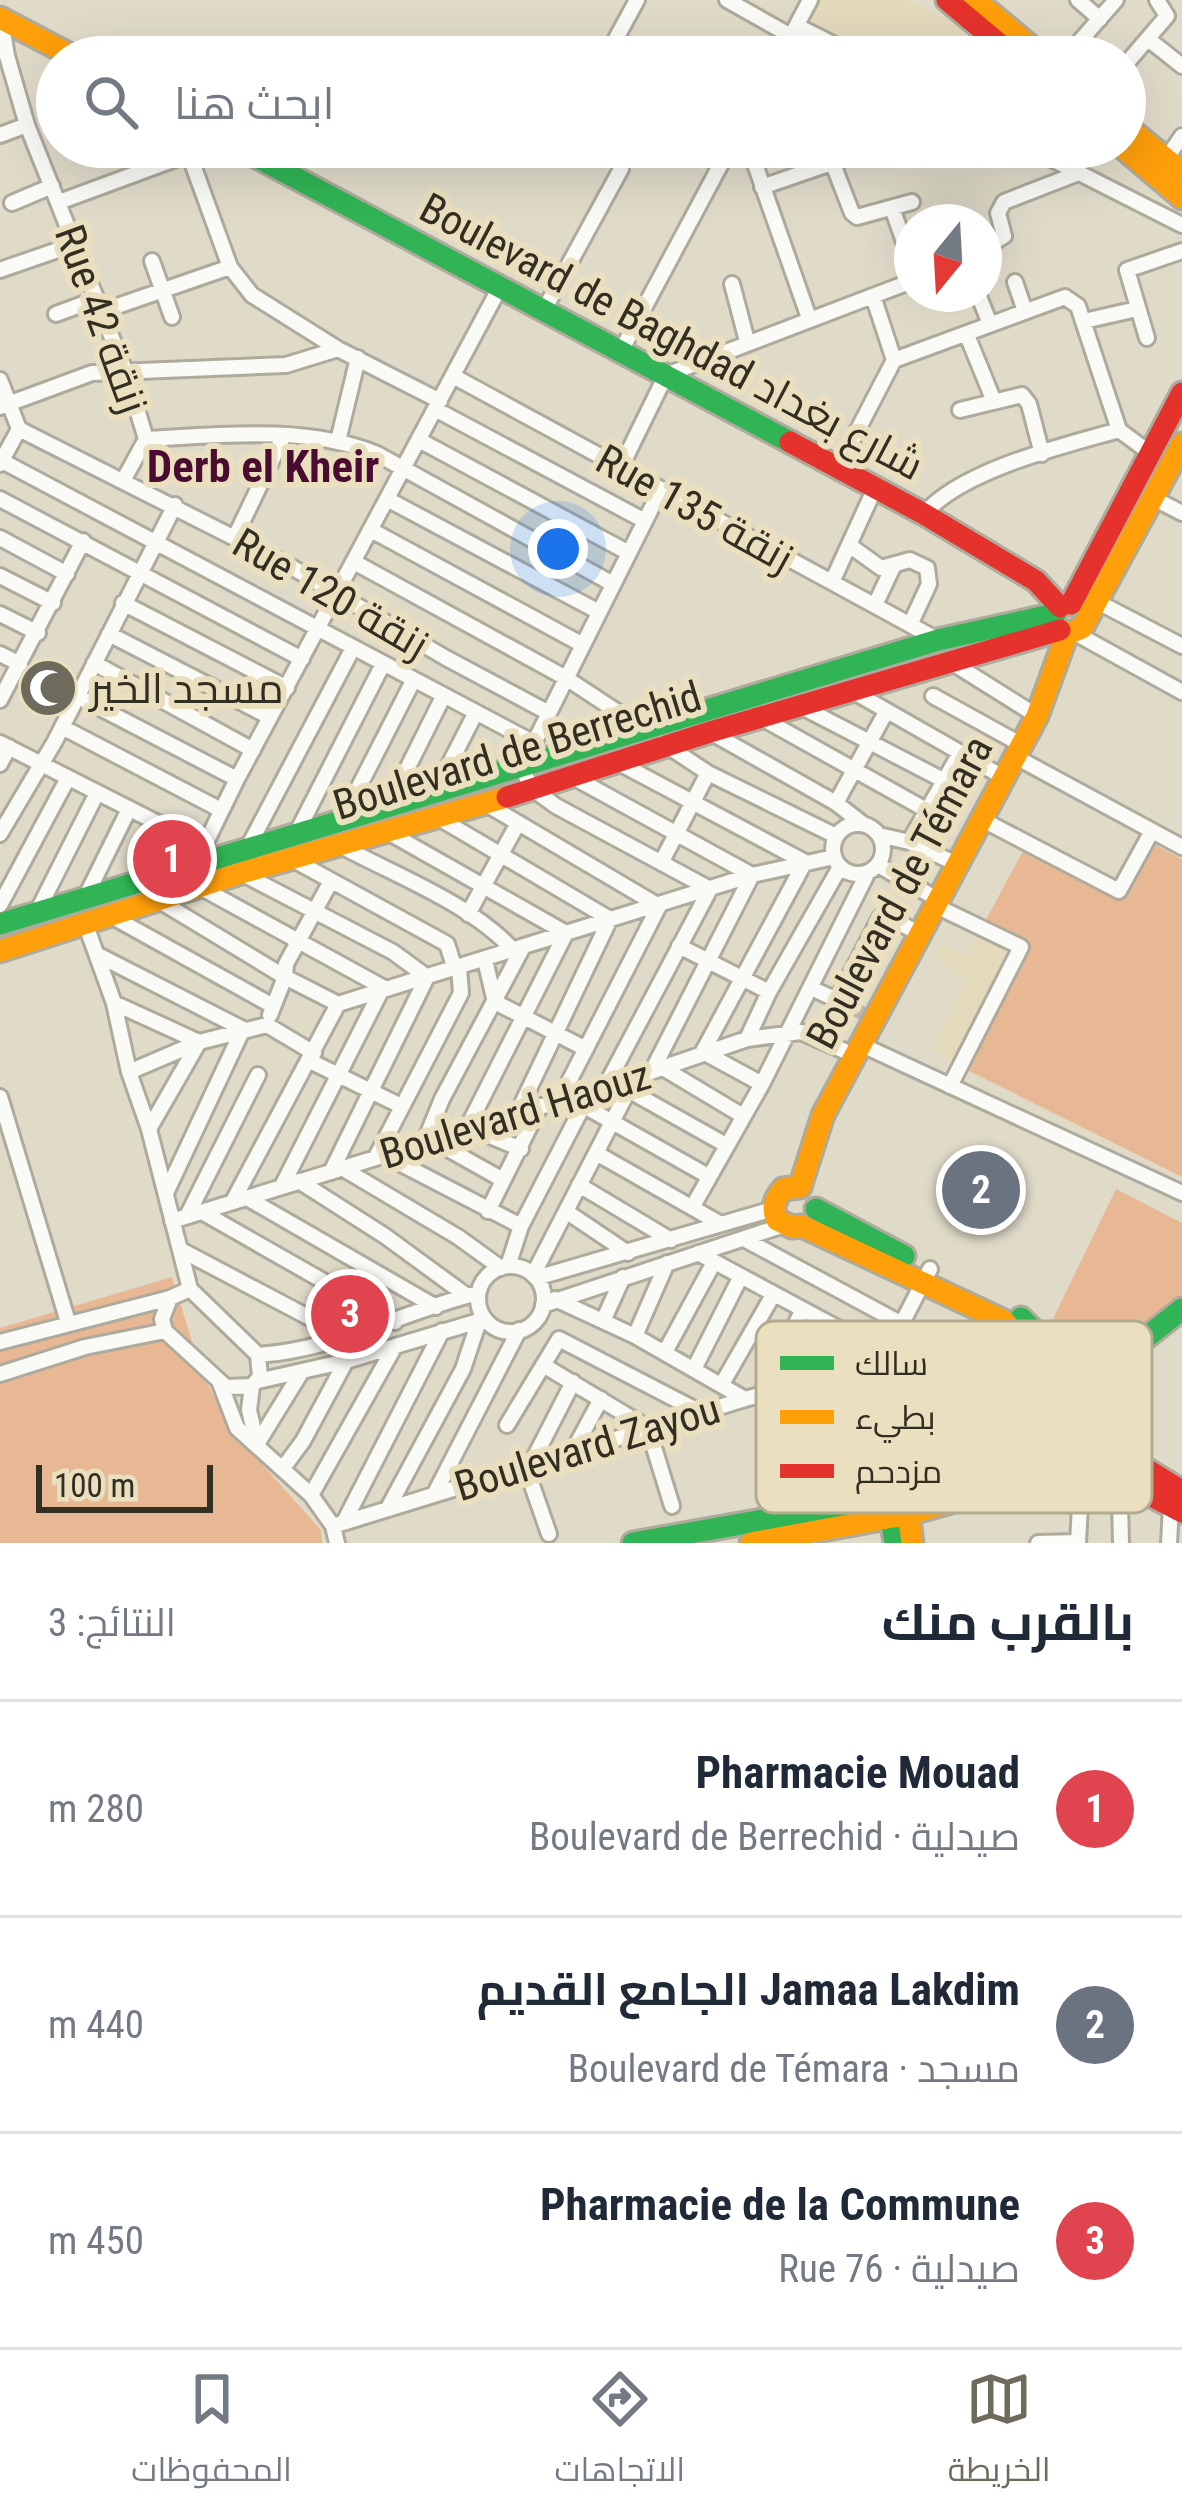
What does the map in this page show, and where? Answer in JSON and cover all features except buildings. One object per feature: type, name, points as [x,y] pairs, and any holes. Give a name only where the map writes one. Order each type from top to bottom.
[{"type":"street","points":[[617,36],[637,0]]},
{"type":"street","points":[[727,0],[804,36]]},
{"type":"street","points":[[791,36],[810,0]]},
{"type":"street","points":[[947,0],[990,36]]},
{"type":"street","points":[[975,0],[1018,36]]},
{"type":"street","points":[[1078,0],[1100,19]]},
{"type":"street","points":[[1085,36],[1116,0]]},
{"type":"street","points":[[1146,41],[1168,16],[1159,2]]},
{"type":"street","points":[[0,18],[36,37]]},
{"type":"street","name":"Rue 42 زنقة","points":[[0,18],[36,147]]},
{"type":"street","points":[[1148,39],[1182,66]]},
{"type":"street","points":[[0,135],[27,125]]},
{"type":"street","points":[[1146,143],[1174,166],[1182,136]]},
{"type":"street","points":[[1146,167],[1182,198]]},
{"type":"street","name":"Rue 42 زنقة","points":[[45,168],[126,373],[146,439],[124,479]]},
{"type":"street","points":[[59,202],[150,168]]},
{"type":"street","points":[[200,168],[230,267],[259,301],[645,521]]},
{"type":"street","name":"Boulevard de Baghdad شارع بغداد","points":[[276,168],[924,514],[1036,581],[1071,617]]},
{"type":"street","points":[[544,310],[621,168]]},
{"type":"street","points":[[621,351],[719,168]]},
{"type":"street","points":[[756,168],[809,318]]},
{"type":"street","points":[[762,188],[821,168]]},
{"type":"street","points":[[835,168],[854,215],[862,218],[912,202]]},
{"type":"street","points":[[1065,168],[1182,225]]},
{"type":"street","points":[[1002,206],[1076,174],[1078,168]]},
{"type":"street","points":[[12,203],[52,186]]},
{"type":"street","points":[[892,208],[894,214]]},
{"type":"street","points":[[0,271],[75,244]]},
{"type":"street","points":[[1147,338],[1126,274],[1129,268],[1182,251]]},
{"type":"street","points":[[152,261],[172,317]]},
{"type":"street","points":[[56,314],[164,292],[230,267]]},
{"type":"street","points":[[1015,282],[1025,311]]},
{"type":"street","points":[[732,284],[747,341]]},
{"type":"street","points":[[621,467],[666,375],[894,288]]},
{"type":"street","points":[[383,990],[195,878],[202,846],[236,779],[499,290]]},
{"type":"street","points":[[873,296],[894,360]]},
{"type":"street","points":[[838,468],[894,360],[1065,296],[1078,306],[1119,430],[1150,453]]},
{"type":"street","points":[[1084,321],[1137,309]]},
{"type":"street","points":[[985,312],[990,324]]},
{"type":"street","points":[[967,335],[993,399]]},
{"type":"street","points":[[5,405],[92,373],[286,365],[338,349]]},
{"type":"street","points":[[338,442],[358,358]]},
{"type":"street","name":"Rue 135 زنقة","points":[[453,376],[938,640]]},
{"type":"street","points":[[0,380],[5,405],[19,429],[1,463],[534,743]]},
{"type":"street","name":"Boulevard de Témara","points":[[800,1187],[824,1115],[1037,716],[1071,617],[1182,393]]},
{"type":"street","points":[[960,410],[993,399],[1025,397],[1042,454]]},
{"type":"street","name":"Rue 120 زنقة","points":[[19,429],[235,537],[549,713]]},
{"type":"street","points":[[924,514],[952,488],[1119,430]]},
{"type":"street","points":[[235,537],[283,437]]},
{"type":"street","points":[[146,439],[283,437],[338,442],[377,454],[613,584]]},
{"type":"street","points":[[418,440],[628,554]]},
{"type":"street","name":"Boulevard de Témara","points":[[1071,617],[1153,498],[1182,444]]},
{"type":"street","points":[[832,582],[875,488]]},
{"type":"street","points":[[661,489],[534,743],[527,778],[567,812],[710,889]]},
{"type":"street","points":[[1153,498],[1182,513]]},
{"type":"street","points":[[0,499],[302,658]]},
{"type":"street","points":[[387,500],[599,612]]},
{"type":"street","points":[[0,834],[62,727],[175,505]]},
{"type":"street","points":[[370,530],[583,645]]},
{"type":"street","points":[[0,538],[67,574]]},
{"type":"street","points":[[1,694],[38,633],[83,542]]},
{"type":"street","points":[[849,544],[881,568],[918,561],[931,572],[910,625]]},
{"type":"street","points":[[354,562],[566,679],[708,772],[836,836]]},
{"type":"street","points":[[874,605],[893,567]]},
{"type":"street","points":[[0,576],[53,603]]},
{"type":"street","points":[[124,603],[286,688]]},
{"type":"street","points":[[0,614],[38,633]]},
{"type":"street","points":[[1071,617],[1182,646]]},
{"type":"street","points":[[1071,617],[1182,692]]},
{"type":"street","name":"Boulevard de Berrechid","points":[[0,924],[195,878],[292,849],[339,845],[387,819],[527,778],[645,729],[938,640],[1071,617]]},
{"type":"street","name":"Boulevard de Berrechid","points":[[435,805],[487,804],[527,778],[572,777],[951,662],[1071,617]]},
{"type":"street","points":[[109,634],[270,717]]},
{"type":"street","points":[[353,648],[243,862],[314,912],[393,952],[427,977]]},
{"type":"street","points":[[0,654],[20,664]]},
{"type":"street","points":[[951,662],[1037,716]]},
{"type":"street","points":[[94,663],[253,750]]},
{"type":"street","name":"Rue 120 زنقة","points":[[292,849],[383,664]]},
{"type":"street","points":[[341,821],[413,681]]},
{"type":"street","points":[[854,692],[1003,777]]},
{"type":"street","points":[[77,696],[236,779]]},
{"type":"street","points":[[933,696],[1182,848]]},
{"type":"street","points":[[442,697],[387,819],[482,885],[566,933]]},
{"type":"street","points":[[802,707],[945,781]]},
{"type":"street","points":[[836,803],[886,712]]},
{"type":"street","points":[[475,714],[435,805],[499,854],[610,919]]},
{"type":"street","points":[[760,717],[928,811]]},
{"type":"street","points":[[62,727],[221,810]]},
{"type":"street","points":[[710,732],[836,803],[879,835],[909,842],[957,864]]},
{"type":"street","points":[[0,764],[5,745],[202,846]]},
{"type":"street","points":[[909,842],[960,754]]},
{"type":"street","points":[[619,763],[805,862]]},
{"type":"street","points":[[661,862],[708,772]]},
{"type":"street","points":[[572,777],[752,874]]},
{"type":"street","points":[[0,905],[68,778]]},
{"type":"street","points":[[35,914],[97,793]]},
{"type":"street","points":[[487,804],[659,906]]},
{"type":"street","points":[[129,809],[84,901],[84,925],[115,1003],[129,1072],[166,1194],[187,1216],[395,1322]]},
{"type":"street","name":"Boulevard de Berrechid","points":[[292,849],[341,821],[387,819]]},
{"type":"street","points":[[981,819],[1119,891],[1152,831]]},
{"type":"street","points":[[836,836],[846,827],[862,824]]},
{"type":"street","points":[[468,914],[517,825]]},
{"type":"street","points":[[693,1206],[884,852],[879,835]]},
{"type":"street","points":[[747,1039],[837,862],[836,836]]},
{"type":"street","points":[[339,845],[468,914],[518,948]]},
{"type":"street","points":[[292,849],[331,881],[450,947],[457,969],[461,993],[380,1156],[521,1226]]},
{"type":"street","points":[[762,1084],[703,1054],[805,862]]},
{"type":"street","points":[[158,900],[338,1004],[752,874],[805,862],[837,862],[852,874],[873,868],[1021,946],[950,1086]]},
{"type":"street","points":[[743,1116],[658,1069],[752,874]]},
{"type":"street","name":"Boulevard de Berrechid","points":[[0,951],[158,900],[195,878]]},
{"type":"street","points":[[267,1025],[286,964],[331,881]]},
{"type":"street","points":[[535,1277],[611,1122],[617,1087],[679,946],[710,889]]},
{"type":"street","points":[[258,1355],[297,1351],[395,1322],[473,1294],[486,1277],[505,1267],[571,1101],[586,1049],[659,906]]},
{"type":"street","points":[[111,916],[273,1006]]},
{"type":"street","points":[[811,988],[837,1000],[880,918],[920,934]]},
{"type":"street","points":[[518,1112],[610,919]]},
{"type":"street","points":[[521,1149],[469,1128],[566,933]]},
{"type":"street","points":[[679,946],[769,992]]},
{"type":"street","points":[[503,1180],[428,1141],[442,1099],[496,1002],[518,948]]},
{"type":"street","points":[[100,956],[243,1029]]},
{"type":"street","points":[[485,960],[496,1002],[586,1049]]},
{"type":"street","points":[[427,977],[370,1090],[337,1170],[505,1267],[535,1277],[721,1224],[794,1217],[1008,1307],[1023,1321]]},
{"type":"street","points":[[282,1186],[383,990]]},
{"type":"street","points":[[115,1003],[199,1042]]},
{"type":"street","points":[[338,1004],[240,1200],[436,1307]]},
{"type":"street","points":[[129,1072],[199,1042],[267,1025],[339,1074],[401,1106]]},
{"type":"street","points":[[166,1194],[243,1029]]},
{"type":"street","name":"Boulevard Haouz","points":[[187,1216],[518,1112],[617,1087],[747,1039],[788,1033],[810,1034],[859,1050],[950,1086],[1182,1193]]},
{"type":"street","points":[[149,1129],[199,1042]]},
{"type":"street","points":[[258,1075],[187,1216],[181,1250],[190,1289],[258,1355]]},
{"type":"street","points":[[617,1087],[726,1145]]},
{"type":"street","points":[[0,1097],[68,1322]]},
{"type":"street","points":[[571,1101],[708,1176]]},
{"type":"street","points":[[488,1211],[540,1106]]},
{"type":"street","points":[[596,1153],[721,1224]]},
{"type":"street","points":[[298,1181],[473,1294],[479,1307],[482,1320],[463,1369],[388,1508]]},
{"type":"street","points":[[580,1185],[671,1240]]},
{"type":"street","points":[[219,1381],[232,1388],[255,1384],[482,1320],[504,1331],[522,1329],[549,1302],[746,1240],[794,1217],[812,1196],[800,1187],[783,1189],[794,1217]]},
{"type":"street","points":[[567,1212],[628,1253]]},
{"type":"street","points":[[746,1240],[896,1321]]},
{"type":"street","points":[[181,1250],[346,1337]]},
{"type":"street","points":[[698,1253],[820,1321]]},
{"type":"street","points":[[635,1336],[667,1263]]},
{"type":"street","points":[[665,1352],[713,1264]]},
{"type":"street","points":[[904,1321],[927,1275]]},
{"type":"street","points":[[927,1275],[1004,1321]]},
{"type":"street","points":[[535,1277],[549,1302],[635,1336],[722,1384],[753,1397],[756,1392]]},
{"type":"street","points":[[603,1321],[623,1277]]},
{"type":"street","points":[[694,1369],[740,1278]]},
{"type":"street","points":[[0,1342],[190,1289]]},
{"type":"street","points":[[758,1321],[773,1295]]},
{"type":"street","points":[[170,1298],[162,1319],[165,1331],[210,1369],[231,1418],[338,1524]]},
{"type":"street","points":[[1152,1333],[1182,1309]]},
{"type":"street","points":[[796,1321],[802,1311]]},
{"type":"street","points":[[722,1384],[756,1325]]},
{"type":"street","points":[[1152,1338],[1159,1328]]},
{"type":"street","points":[[522,1329],[573,1382],[648,1428],[672,1506]]},
{"type":"street","points":[[435,1493],[522,1329]]},
{"type":"street","points":[[0,1374],[165,1331]]},
{"type":"street","points":[[337,1543],[338,1524],[442,1331]]},
{"type":"street","points":[[506,1425],[557,1339],[571,1342],[700,1412]]},
{"type":"street","points":[[311,1495],[355,1424],[394,1346]]},
{"type":"street","points":[[257,1444],[248,1410],[258,1355]]},
{"type":"street","points":[[283,1468],[346,1361]]},
{"type":"street","points":[[257,1444],[302,1371]]},
{"type":"street","points":[[549,1534],[528,1465],[573,1382]]},
{"type":"street","name":"Boulevard Zayou","points":[[338,1524],[756,1396]]},
{"type":"street","points":[[573,1451],[601,1399]]},
{"type":"street","points":[[1152,1480],[1178,1502],[1169,1543]]},
{"type":"street","points":[[633,1543],[848,1513]]},
{"type":"street","points":[[751,1543],[870,1513]]},
{"type":"street","points":[[895,1543],[897,1513]]},
{"type":"street","points":[[901,1513],[912,1543]]},
{"type":"street","points":[[1120,1513],[1121,1543]]},
{"type":"street","points":[[1038,1543],[1078,1542]]},
{"type":"shaded area","points":[[820,0],[907,0],[969,31],[967,36],[836,36],[810,22]]},
{"type":"shaded area","points":[[1144,839],[1182,859],[1182,1177],[963,1068],[1022,944],[983,925],[1023,851],[1116,885]]},
{"type":"shaded area","points":[[983,925],[1022,944],[963,1068],[931,1048],[967,978],[935,959],[939,942],[966,957]]},
{"type":"shaded area","points":[[1116,1189],[1182,1223],[1182,1294],[1150,1321],[1052,1321]]},
{"type":"shaded area","points":[[172,1277],[202,1373],[231,1430],[321,1530],[322,1543],[0,1543],[0,1328]]},
{"type":"tunnel","points":[[837,1000],[875,1020]]},
{"type":"traffic: fast","points":[[277,168],[790,442]]},
{"type":"traffic: fast","points":[[0,924],[938,640],[1055,614]]},
{"type":"traffic: fast","points":[[816,1209],[904,1256]]},
{"type":"traffic: fast","points":[[1152,1333],[1182,1309]]},
{"type":"traffic: fast","points":[[1021,1318],[1024,1321]]},
{"type":"traffic: fast","points":[[633,1543],[802,1513]]},
{"type":"traffic: fast","points":[[890,1513],[895,1543]]},
{"type":"traffic: slow","points":[[975,0],[1018,36]]},
{"type":"traffic: slow","points":[[0,18],[36,37]]},
{"type":"traffic: slow","points":[[1146,142],[1182,172]]},
{"type":"traffic: slow","points":[[1146,167],[1182,198]]},
{"type":"traffic: slow","points":[[1067,634],[1082,628],[1182,444]]},
{"type":"traffic: slow","points":[[800,1187],[823,1115],[1037,716],[1067,634]]},
{"type":"traffic: slow","points":[[0,951],[241,873],[507,797]]},
{"type":"traffic: slow","points":[[800,1187],[780,1193],[774,1208],[777,1220],[802,1226],[1004,1321]]},
{"type":"traffic: slow","points":[[908,1513],[912,1543]]},
{"type":"traffic: slow","points":[[751,1543],[912,1513]]},
{"type":"traffic: jam","points":[[947,0],[990,36]]},
{"type":"traffic: jam","points":[[1071,604],[1182,393]]},
{"type":"traffic: jam","points":[[790,442],[1036,581],[1060,607]]},
{"type":"traffic: jam","points":[[507,797],[1060,630]]},
{"type":"traffic: jam","points":[[1152,1473],[1182,1491]]},
{"type":"traffic: jam","points":[[1152,1496],[1182,1512]]},
{"type":"place","name":"مسجد الخير","points":[[48,688]]},
{"type":"place","name":"Pharmacie Mouad","points":[[172,859]]},
{"type":"place","name":"Jamaa Lakdim الجامع القديم","points":[[981,1190]]},
{"type":"place","name":"Pharmacie de la Commune","points":[[350,1314]]},
{"type":"district","name":"Derb el Kheir","points":[[263,466]]}]
